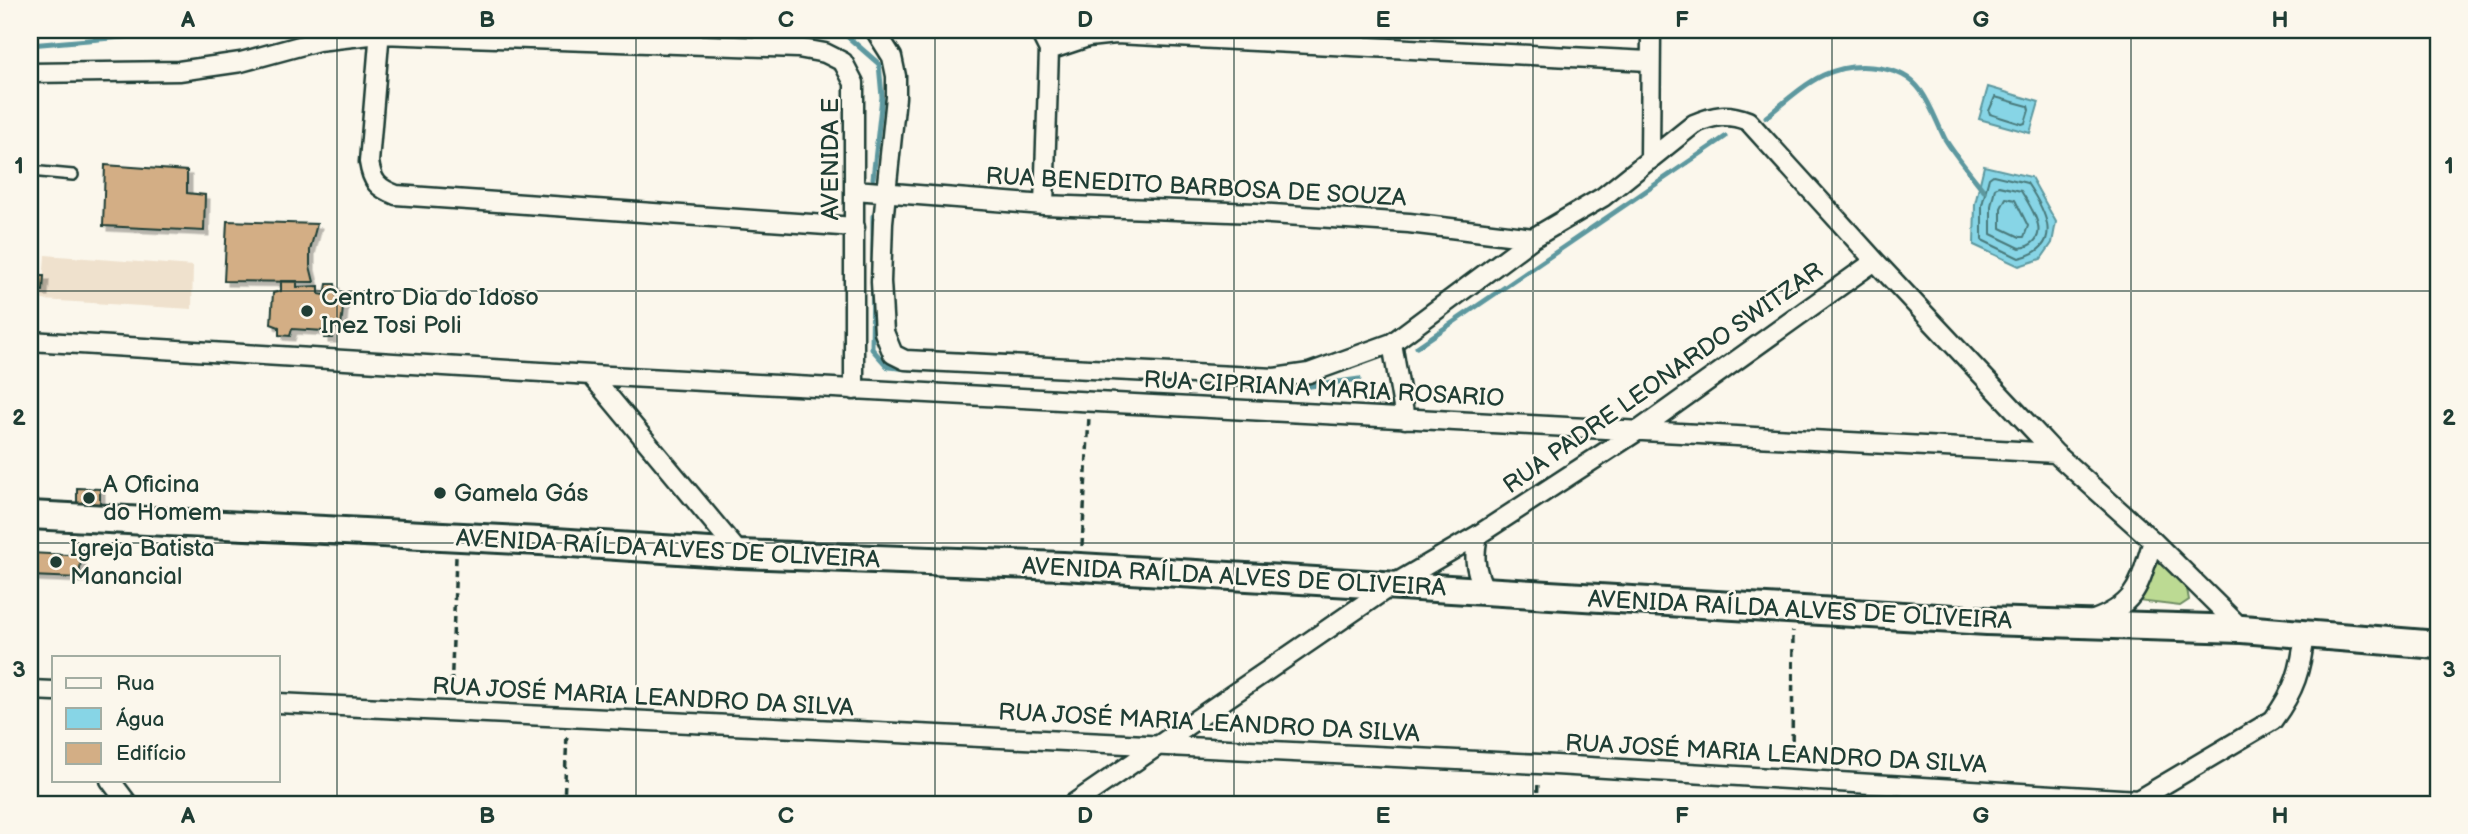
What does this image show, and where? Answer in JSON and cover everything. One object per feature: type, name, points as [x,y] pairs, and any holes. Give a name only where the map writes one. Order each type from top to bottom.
[{"type":"street","points":[[875,30],[892,57],[896,76],[888,191],[883,222],[881,282],[884,332],[892,354],[905,360],[1275,378],[1309,373],[1392,343],[1532,238],[1603,197],[1684,131],[1708,117],[1724,114],[1748,121],[2055,453],[2153,541],[2242,629]]},
{"type":"street","points":[[1039,30],[1049,50],[1044,205]]},
{"type":"street","points":[[1650,160],[1651,30]]},
{"type":"street","points":[[379,32],[369,162],[371,176],[379,188],[396,195],[855,227]]},
{"type":"street","name":"AVENIDA E","points":[[30,73],[179,71],[241,62],[318,41],[379,32],[798,48],[825,53],[842,62],[855,83],[854,390]]},
{"type":"street","points":[[1049,50],[1088,37],[1116,34],[1649,61]]},
{"type":"street","name":"RUA BENEDITO BARBOSA DE SOUZA","points":[[855,190],[1044,205],[1409,223],[1532,238]]},
{"type":"street","name":"RUA PADRE LEONARDO SWITZAR","points":[[1073,804],[1389,587],[1478,535],[1639,430],[1875,261]]},
{"type":"street","name":"RUA CIPRIANA MARIA ROSARIO","points":[[30,341],[854,390],[2055,453]]},
{"type":"street","points":[[1392,343],[1405,419]]},
{"type":"street","points":[[591,375],[740,554]]},
{"type":"street","name":"AVENIDA RAÍLDA ALVES DE OLIVEIRA","points":[[30,514],[740,554],[1063,566],[1389,587],[2081,625],[2242,629],[2438,645]]},
{"type":"street","points":[[1478,535],[1474,562],[1477,573],[1483,586],[1496,591]]},
{"type":"street","points":[[2081,625],[2114,612],[2130,598],[2139,584],[2153,541]]},
{"type":"street","points":[[2134,802],[2273,720],[2287,702],[2298,680],[2305,633]]},
{"type":"street","name":"RUA JOSÉ MARIA LEANDRO DA SILVA","points":[[280,703],[1539,764],[2134,802]]},
{"type":"street","points":[[112,782],[128,804]]},
{"type":"lane","points":[[30,171],[73,175]]},
{"type":"path","points":[[1080,569],[1090,402]]},
{"type":"path","points":[[450,712],[456,563]]},
{"type":"path","points":[[1792,780],[1793,610]]},
{"type":"path","points":[[564,804],[567,718]]},
{"type":"path","points":[[1537,804],[1539,764]]},
{"type":"shaded area","points":[[45,255],[193,266],[192,309],[42,300]]},
{"type":"green space","points":[[2159,560],[2187,589],[2189,600],[2180,606],[2138,601]]},
{"type":"water","points":[[1988,87],[2039,102],[2030,133],[1979,119]]},
{"type":"water","points":[[1984,166],[2031,177],[2056,222],[2052,243],[2041,259],[2019,266],[1974,245],[1975,204]]},
{"type":"building","points":[[105,165],[187,171],[187,193],[205,195],[204,231],[103,226]]},
{"type":"building","points":[[227,221],[317,224],[310,250],[314,282],[224,281]]},
{"type":"building","points":[[30,276],[44,276],[43,291],[30,290]]},
{"type":"building","name":"Centro Dia do Idoso Inez Tosi Poli","points":[[281,281],[297,281],[297,287],[319,286],[319,294],[325,295],[327,284],[335,284],[336,295],[344,297],[341,328],[331,328],[332,338],[324,338],[324,331],[292,329],[290,336],[279,335],[279,327],[271,324],[273,293],[281,291]]},
{"type":"building","name":"A Oficina do Homem","points":[[77,488],[100,489],[100,507],[77,506]]},
{"type":"building","name":"Igreja Batista Manancial","points":[[72,549],[82,550],[79,578],[30,576],[31,553],[68,555]]},
{"type":"waterway","points":[[30,45],[204,30]]},
{"type":"waterway","points":[[840,30],[879,64],[882,97],[873,178]]},
{"type":"waterway","points":[[1766,117],[1804,86],[1831,72],[1862,66],[1892,71],[1908,78],[1921,91],[1945,139],[1984,191]]},
{"type":"waterway","points":[[1417,347],[1725,137]]},
{"type":"waterway","points":[[873,216],[873,272]]},
{"type":"waterway","points":[[873,282],[872,349],[888,367],[910,369]]},
{"type":"waterway","points":[[1269,386],[1297,388],[1359,379]]},
{"type":"place","name":"Centro Dia do Idoso Inez Tosi Poli","points":[[307,311]]},
{"type":"place","name":"Gamela Gás","points":[[440,493]]},
{"type":"place","name":"A Oficina do Homem","points":[[89,498]]},
{"type":"place","name":"Igreja Batista Manancial","points":[[56,562]]}]
